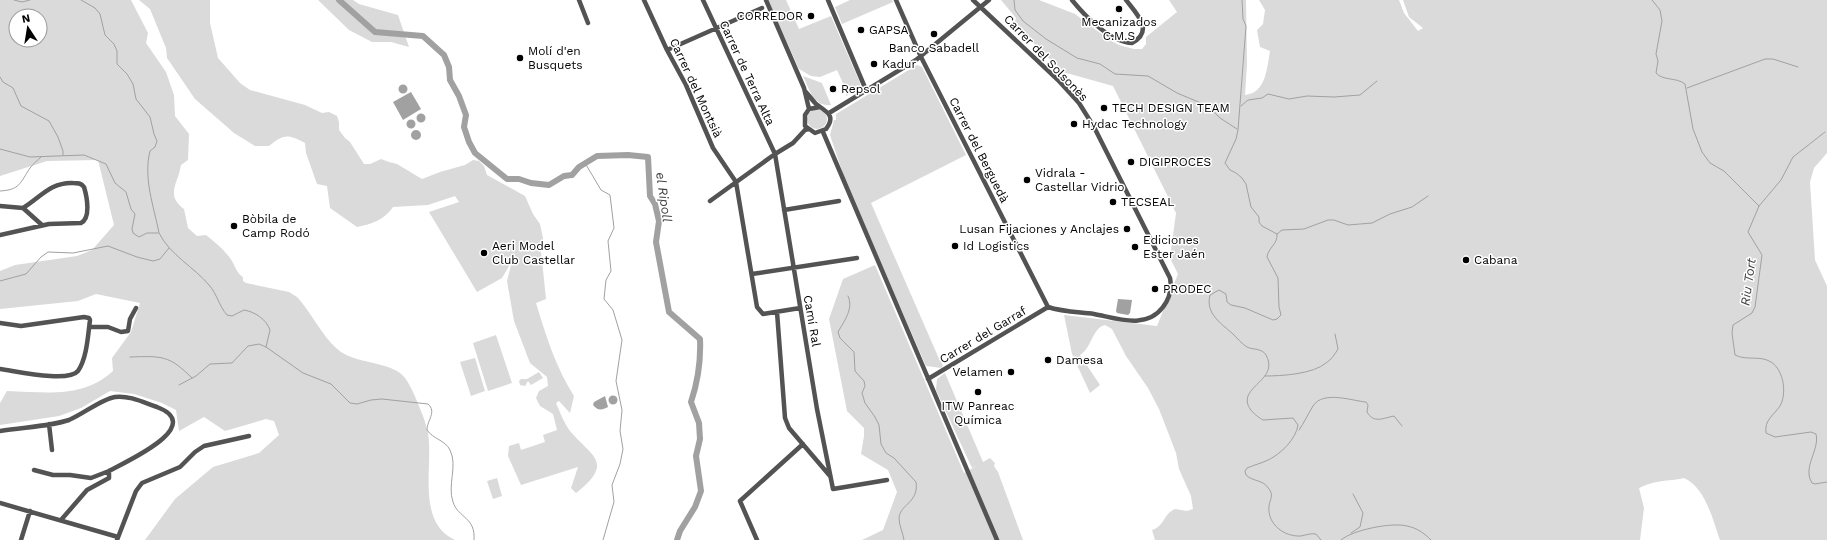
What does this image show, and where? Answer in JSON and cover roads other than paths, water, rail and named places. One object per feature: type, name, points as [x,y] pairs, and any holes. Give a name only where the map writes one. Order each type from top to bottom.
[{"type":"street","points":[[579,0],[588,23]]},
{"type":"street","name":"Carrer del Montsià","points":[[644,0],[666,50],[686,85],[713,148],[736,182]]},
{"type":"street","name":"Carrer de Terra Alta","points":[[703,0],[775,154]]},
{"type":"street","points":[[766,0],[804,88],[809,109],[804,119],[808,129],[815,133],[823,132],[830,122],[829,113],[814,102],[804,88]]},
{"type":"street","points":[[828,0],[866,90]]},
{"type":"street","name":"Carrer del Berguedà","points":[[896,0],[921,57],[1048,308]]},
{"type":"street","name":"Carrer del Solsonès","points":[[973,0],[1068,90],[1082,108],[1094,127],[1170,278],[1171,291],[1165,305],[1158,313],[1144,320],[1130,321],[1048,308]]},
{"type":"street","points":[[829,113],[921,57],[989,0]]},
{"type":"street","points":[[1072,0],[1101,28],[1126,43],[1135,41],[1142,32],[1143,26],[1141,19],[1126,0]]},
{"type":"street","points":[[666,50],[762,8]]},
{"type":"street","points":[[809,109],[820,107]]},
{"type":"street","points":[[710,202],[775,154],[793,143],[805,130],[808,129]]},
{"type":"street","points":[[823,132],[997,540]]},
{"type":"street","name":"Camí Ral","points":[[775,154],[800,308],[833,490],[887,480]]},
{"type":"street","points":[[736,182],[757,308],[763,314],[800,308]]},
{"type":"street","points":[[0,235],[54,223],[78,224],[85,220],[87,211],[85,190],[82,185],[70,183],[56,184],[23,208]]},
{"type":"street","points":[[784,210],[839,202]]},
{"type":"street","points":[[0,206],[23,208],[42,226]]},
{"type":"street","points":[[752,274],[857,258]]},
{"type":"street","points":[[89,327],[108,327],[121,332],[128,331],[130,319],[136,308]]},
{"type":"street","name":"Carrer del Garraf","points":[[928,379],[1048,308]]},
{"type":"street","points":[[777,312],[785,418],[790,428],[830,476]]},
{"type":"street","points":[[0,323],[17,326],[84,317],[90,319],[83,360],[77,372],[72,375],[61,377],[0,369]]},
{"type":"street","points":[[0,431],[49,424],[71,419],[115,397],[143,402],[168,413],[172,424],[168,435],[148,449],[109,471],[91,478],[53,475],[34,470]]},
{"type":"street","points":[[49,424],[52,450]]},
{"type":"street","points":[[0,503],[61,520],[117,539],[136,491],[142,483],[180,467],[195,452],[204,446],[248,436]]},
{"type":"street","points":[[757,540],[740,501],[803,444]]},
{"type":"street","points":[[61,520],[87,490],[109,478],[109,471]]},
{"type":"street","points":[[21,540],[30,511]]},
{"type":"waterway","points":[[14,0],[22,2],[30,0]]},
{"type":"waterway","points":[[81,0],[95,8],[100,14],[105,35],[114,44],[117,51],[117,64],[127,74],[133,84],[136,99],[150,117],[157,141],[155,147],[150,151],[148,161],[148,182],[159,233],[169,248],[209,285],[227,315],[232,316],[244,310],[252,312],[263,319],[270,330],[266,347]]},
{"type":"waterway","name":"el Ripoll","points":[[339,0],[375,32],[423,36],[444,55],[449,67],[450,80],[459,96],[466,115],[464,127],[469,142],[475,153],[507,179],[519,179],[531,183],[549,185],[564,176],[572,175],[579,167],[597,156],[628,155],[648,157],[650,196],[655,204],[659,221],[656,242],[669,312],[700,339],[700,355],[696,386],[691,402],[699,423],[700,439],[696,456],[701,491],[695,507],[680,531],[677,540]]},
{"type":"waterway","points":[[1014,0],[1015,10],[1023,21],[1046,39],[1077,58],[1100,64],[1115,74],[1148,76],[1177,93],[1208,106],[1220,118],[1237,129]]},
{"type":"waterway","points":[[1242,0],[1243,19],[1246,26],[1238,130],[1236,139],[1225,163],[1230,170],[1242,178],[1246,184],[1251,207],[1259,217],[1259,222],[1262,226],[1277,234],[1276,241],[1267,257],[1278,278],[1279,307],[1281,315],[1277,319],[1273,320],[1245,308],[1231,305],[1227,302],[1226,294],[1219,290],[1210,295],[1209,302],[1212,313],[1216,318],[1247,347],[1262,351],[1266,355],[1269,362],[1269,368],[1263,378],[1248,396],[1247,400],[1251,411],[1263,420],[1293,418],[1298,425],[1294,436],[1283,450],[1268,460],[1247,468],[1245,471],[1246,475],[1267,486],[1271,495],[1269,512],[1274,524],[1278,528],[1283,532],[1295,536],[1316,534],[1321,540]]},
{"type":"waterway","name":"Riu Tort","points":[[1652,0],[1660,10],[1662,21],[1656,54],[1658,61],[1656,73],[1662,77],[1678,80],[1685,84],[1693,129],[1702,152],[1710,163],[1724,171],[1759,206],[1748,232],[1762,255],[1755,307],[1752,313],[1733,325],[1732,333],[1735,355],[1744,358],[1758,358],[1767,360],[1771,362],[1779,371],[1784,389],[1782,401],[1780,406],[1768,421],[1766,425],[1766,433],[1775,437],[1811,432],[1816,434],[1817,440],[1810,465],[1809,477],[1812,483],[1815,484],[1827,482]]},
{"type":"waterway","points":[[1687,88],[1765,59],[1773,59],[1798,67]]},
{"type":"waterway","points":[[0,77],[3,82],[13,88],[21,106],[49,121],[58,137],[63,155]]},
{"type":"waterway","points":[[1241,106],[1248,100],[1262,98],[1268,94],[1289,99],[1307,96],[1334,97],[1360,95],[1377,81]]},
{"type":"waterway","points":[[1759,206],[1781,180],[1793,157],[1825,132]]},
{"type":"waterway","points":[[0,149],[30,157],[84,155],[106,164],[115,183],[126,192],[131,209],[135,214],[132,229],[133,233],[139,237],[147,233],[158,233]]},
{"type":"waterway","points":[[0,191],[12,189],[19,185],[30,168],[41,157]]},
{"type":"waterway","points":[[585,163],[601,190],[610,195],[614,228],[608,241],[611,271],[606,280],[604,299],[613,310],[622,340],[616,381],[622,410],[620,431],[623,449],[620,464],[612,485],[614,502],[603,540]]},
{"type":"waterway","points":[[1277,234],[1282,230],[1304,229],[1328,220],[1334,220],[1348,225],[1372,223],[1390,214],[1412,207],[1428,196]]},
{"type":"waterway","points":[[0,281],[26,274],[41,257],[48,252],[73,253],[108,246],[137,257],[153,261],[160,259],[169,248]]},
{"type":"waterway","points":[[848,296],[850,306],[838,332],[840,338],[854,352],[855,371],[864,381],[865,386],[862,393],[865,403],[879,425],[881,444],[886,453],[894,458],[916,482],[915,495],[900,513],[899,518],[904,540]]},
{"type":"waterway","points":[[1265,376],[1297,374],[1320,367],[1330,360],[1338,349],[1335,334]]},
{"type":"waterway","points":[[179,385],[196,376],[210,364],[232,363],[248,346],[259,344],[266,347],[303,373],[331,384],[350,403],[357,404],[382,399],[428,404],[431,407],[432,413],[427,430],[432,436],[445,444],[450,450],[453,462],[451,496],[455,507],[470,522],[474,532],[474,540]]},
{"type":"waterway","points":[[130,357],[164,358],[177,365],[192,378]]},
{"type":"waterway","points":[[1299,430],[1313,406],[1318,401],[1331,397],[1366,402],[1368,405],[1367,412],[1370,416],[1376,419],[1394,416],[1402,426]]},
{"type":"waterway","points":[[1351,533],[1360,527],[1363,513],[1353,494]]},
{"type":"waterway","points":[[1341,540],[1346,536],[1363,530],[1392,525],[1400,525],[1417,529],[1431,540]]},
{"type":"place","name":"Mecanizados C.M.S","points":[[1119,9]]},
{"type":"place","name":"CORREDOR","points":[[811,16]]},
{"type":"place","name":"GAPSA","points":[[861,30]]},
{"type":"place","name":"Banco Sabadell","points":[[934,34]]},
{"type":"place","name":"Molí d'en Busquets","points":[[520,58]]},
{"type":"place","name":"Kadur","points":[[874,64]]},
{"type":"place","name":"Repsol","points":[[833,89]]},
{"type":"place","name":"TECH DESIGN TEAM","points":[[1104,108]]},
{"type":"place","name":"Hydac Technology","points":[[1074,124]]},
{"type":"place","name":"DIGIPROCES","points":[[1131,162]]},
{"type":"place","name":"Vidrala - Castellar Vidrio","points":[[1027,180]]},
{"type":"place","name":"TECSEAL","points":[[1113,202]]},
{"type":"place","name":"Bòbila de Camp Rodó","points":[[234,226]]},
{"type":"place","name":"Lusan Fijaciones y Anclajes","points":[[1127,229]]},
{"type":"place","name":"Id Logistics","points":[[955,246]]},
{"type":"place","name":"Ediciones Ester Jaén","points":[[1135,247]]},
{"type":"place","name":"Aeri Model Club Castellar","points":[[484,253]]},
{"type":"place","name":"Cabana","points":[[1466,260]]},
{"type":"place","name":"PRODEC","points":[[1155,289]]},
{"type":"place","name":"Damesa","points":[[1048,360]]},
{"type":"place","name":"Velamen","points":[[1011,372]]},
{"type":"place","name":"ITW Panreac Química","points":[[978,392]]}]
